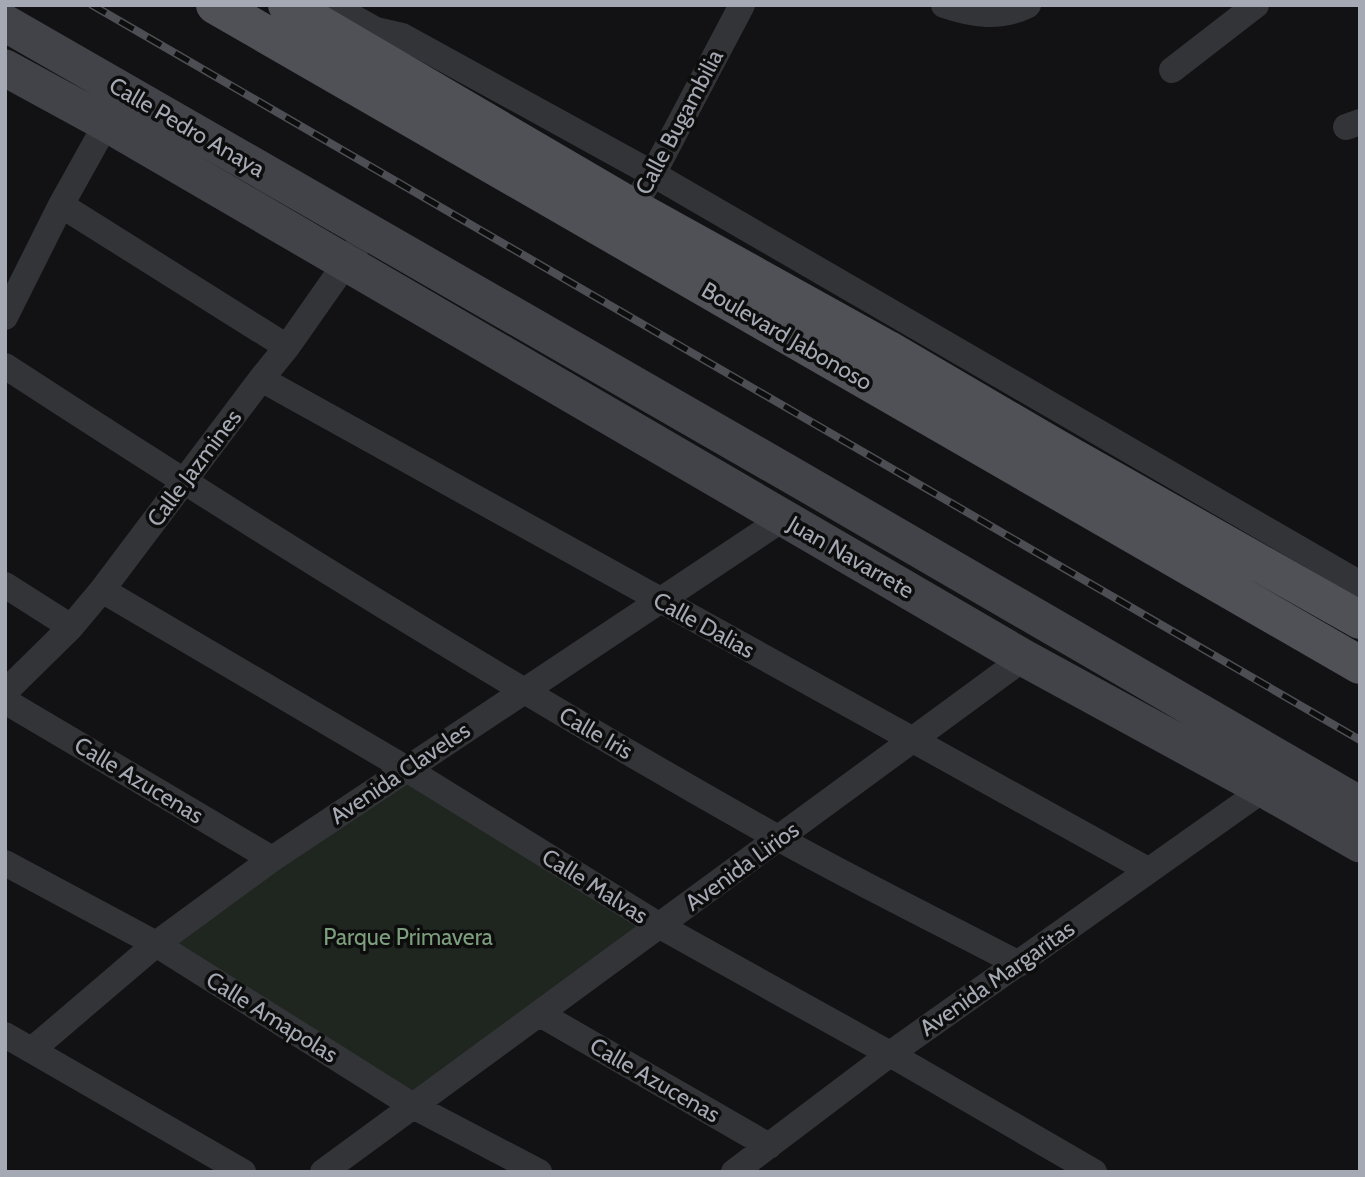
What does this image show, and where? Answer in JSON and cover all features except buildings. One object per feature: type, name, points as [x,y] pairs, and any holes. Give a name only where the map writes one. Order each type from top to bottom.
[{"type":"main road","name":"Boulevard Jabonoso","points":[[215,5],[624,222],[1360,665]]},
{"type":"main road","name":"Boulevard Jabonoso","points":[[329,18],[440,76],[624,222],[740,246],[887,349],[1065,433],[1360,620]]},
{"type":"main road","name":"Calle Pedro Anaya","points":[[5,23],[368,232]]},
{"type":"main road","name":"Calle Pedro Anaya","points":[[5,68],[106,123],[345,264]]},
{"type":"main road","name":"Juan Navarrete","points":[[368,232],[1360,805]]},
{"type":"main road","name":"Juan Navarrete","points":[[345,264],[1024,659],[1360,844]]},
{"type":"street","name":"Calle Bugambilia","points":[[624,222],[653,174],[742,5]]},
{"type":"street","points":[[944,5],[968,13],[991,15],[1016,11],[1028,5]]},
{"type":"street","points":[[1172,70],[1256,5]]},
{"type":"street","points":[[440,76],[653,174],[740,246]]},
{"type":"street","points":[[5,317],[61,205],[124,91]]},
{"type":"street","points":[[61,205],[287,347]]},
{"type":"street","name":"Calle Jazmines","points":[[5,692],[71,627],[102,590],[287,347],[368,232]]},
{"type":"street","name":"Calle Iris","points":[[5,366],[184,483],[523,691],[780,839],[1019,964]]},
{"type":"street","name":"Calle Dalias","points":[[261,379],[1148,870]]},
{"type":"street","points":[[1065,433],[1360,584]]},
{"type":"street","name":"Avenida Claveles","points":[[33,1049],[156,944],[272,859],[784,518]]},
{"type":"street","points":[[5,585],[71,627]]},
{"type":"street","name":"Calle Malvas","points":[[102,590],[405,768],[660,926],[1094,1172]]},
{"type":"street","name":"Avenida Lirios","points":[[323,1172],[1024,659]]},
{"type":"street","name":"Calle Azucenas","points":[[5,701],[272,859]]},
{"type":"street","name":"Avenida Margaritas","points":[[734,1172],[890,1054],[1264,789]]},
{"type":"street","name":"Calle Amapolas","points":[[5,863],[156,944],[413,1106],[539,1172]]},
{"type":"street","name":"Calle Azucenas","points":[[540,1014],[769,1146]]},
{"type":"street","points":[[5,1035],[243,1172]]},
{"type":"green space","name":"Parque Primavera","points":[[407,776],[645,926],[413,1095],[169,946]]},
{"type":"railway","points":[[92,5],[1360,740]]}]
